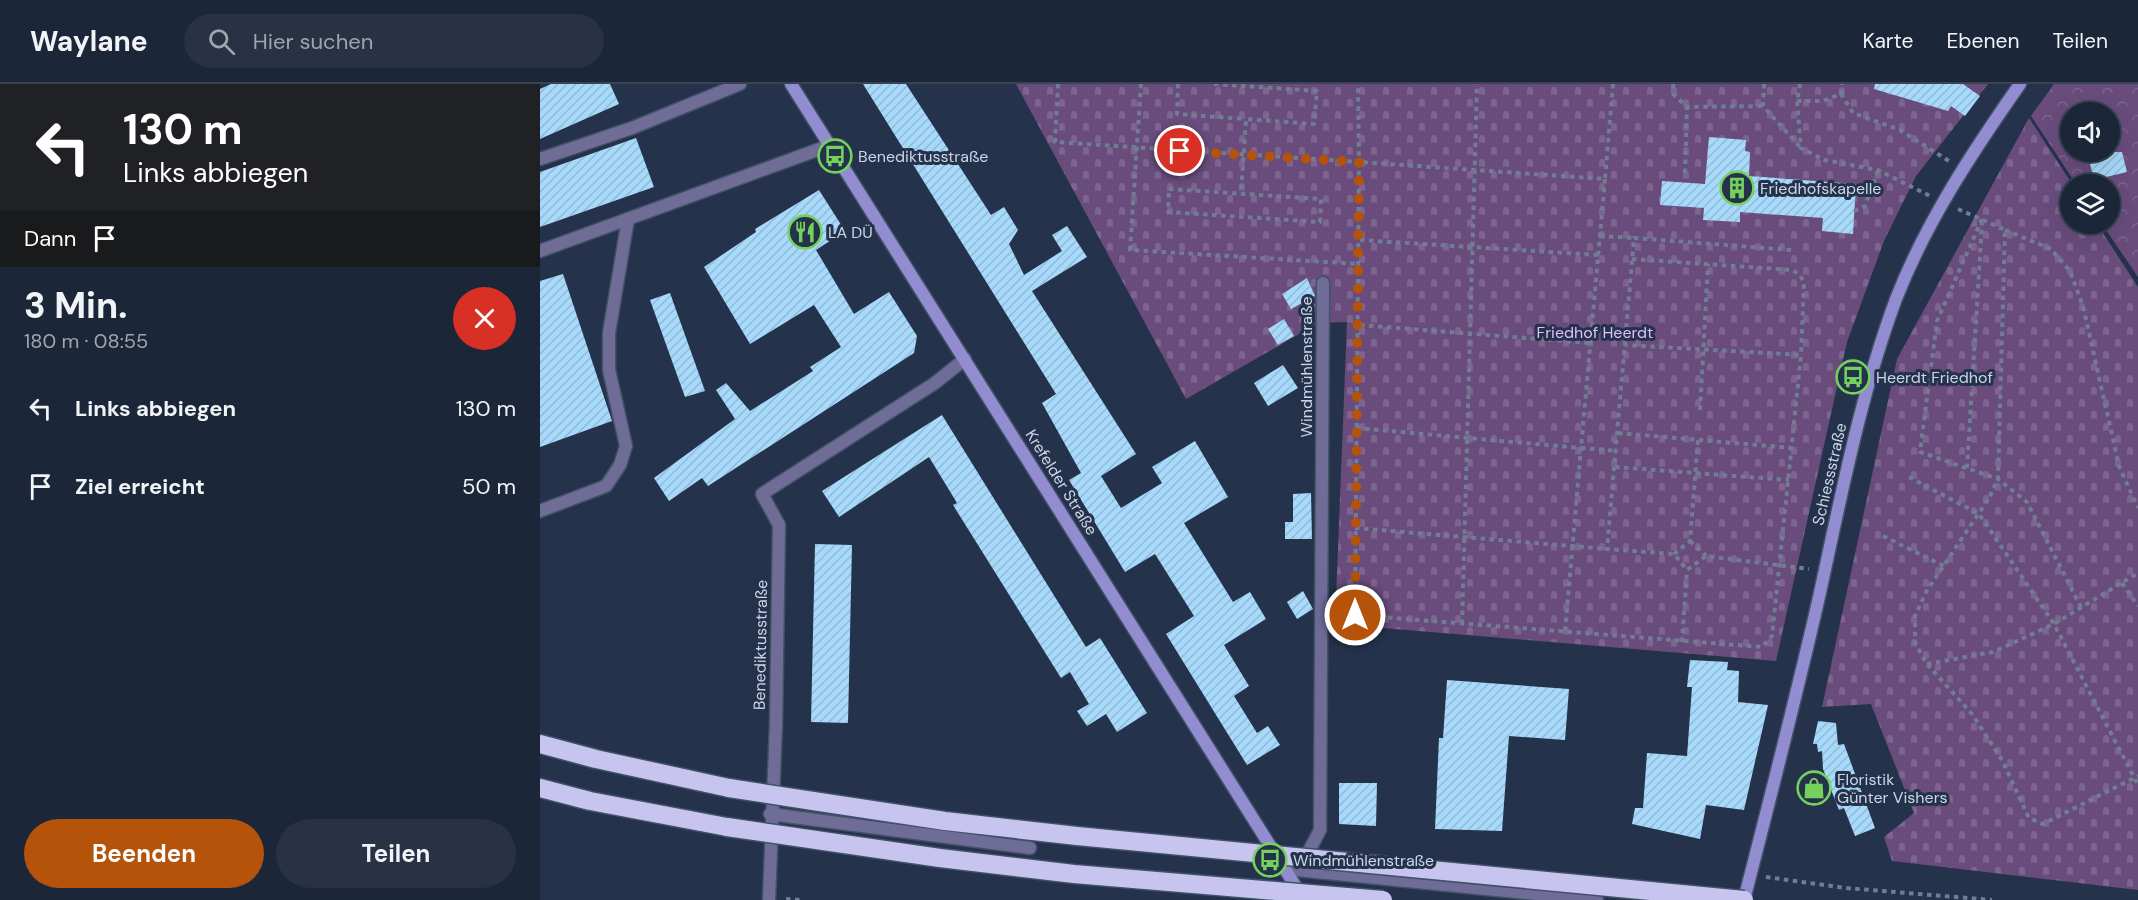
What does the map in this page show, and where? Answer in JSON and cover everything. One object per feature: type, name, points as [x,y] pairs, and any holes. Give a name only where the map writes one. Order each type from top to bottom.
[{"type":"highway","points":[[540,744],[596,759],[729,788],[945,821],[1066,835],[1744,900]]},
{"type":"highway","points":[[540,788],[590,801],[727,827],[940,858],[1052,871],[1383,900]]},
{"type":"main road","name":"Krefelder Straße","points":[[791,84],[828,146],[1287,869],[1304,900]]},
{"type":"main road","name":"Schiessstraße","points":[[1744,900],[1824,572],[1856,427],[1897,298],[1962,169],[2020,84]]},
{"type":"street","points":[[540,159],[632,128],[740,84]]},
{"type":"street","points":[[540,251],[828,146]]},
{"type":"street","points":[[540,511],[606,486],[620,465],[626,446],[609,370],[609,333],[628,219]]},
{"type":"street","name":"Windmühlenstraße","points":[[1287,869],[1308,853],[1320,830],[1323,283]]},
{"type":"street","name":"Benediktusstraße","points":[[769,900],[770,814],[776,724],[779,525],[762,494],[935,382],[965,359]]},
{"type":"street","points":[[770,814],[1030,848]]},
{"type":"street","points":[[1287,869],[1597,900]]},
{"type":"path","points":[[1058,84],[1055,142],[1605,179]]},
{"type":"path","points":[[1140,84],[1131,250],[1360,264]]},
{"type":"path","points":[[1178,84],[1177,114],[1314,124],[1317,91],[1214,84]]},
{"type":"path","points":[[1358,84],[1360,325],[1356,428],[1355,615],[1762,647],[1772,636],[1801,355],[1804,283],[1800,275],[1792,270],[1632,259]]},
{"type":"path","points":[[1462,624],[1478,84]]},
{"type":"path","points":[[1565,632],[1613,84]]},
{"type":"path","points":[[1673,84],[1674,96],[1687,107],[1762,106]]},
{"type":"path","points":[[1763,84],[1762,106],[1801,148],[1824,160],[1878,170],[2051,249],[2070,271],[2083,306],[2119,466],[2138,508]]},
{"type":"path","points":[[1800,84],[1797,101],[1801,148]]},
{"type":"path","points":[[1842,84],[1841,94],[1853,113],[1900,130],[1962,169]]},
{"type":"path","points":[[1797,101],[1823,101],[1841,94]]},
{"type":"path","points":[[1685,173],[1687,107]]},
{"type":"path","points":[[1241,194],[1246,120]]},
{"type":"path","points":[[1854,212],[1865,206],[1878,170]]},
{"type":"path","points":[[1169,189],[1241,194],[1322,199],[1320,222],[1168,212],[1169,189]]},
{"type":"path","points":[[1967,468],[1982,219]]},
{"type":"path","points":[[1982,219],[1937,321],[1920,452],[1998,479],[2027,502],[2082,609]]},
{"type":"path","points":[[2006,230],[1998,479],[1979,514],[1944,566],[1915,616],[1914,643],[1927,664],[1972,714],[2002,759],[2029,818],[2043,824],[2136,777]]},
{"type":"path","points":[[1600,236],[1791,250]]},
{"type":"path","points":[[1607,549],[1634,238]]},
{"type":"path","points":[[1360,240],[1598,255]]},
{"type":"path","points":[[1700,410],[1708,264]]},
{"type":"path","points":[[1360,325],[1590,343]]},
{"type":"path","points":[[1625,345],[1801,355]]},
{"type":"path","points":[[1356,428],[1617,452]]},
{"type":"path","points":[[1618,433],[1792,448]]},
{"type":"path","points":[[1355,528],[1674,554],[1690,541],[1698,440]]},
{"type":"path","points":[[1615,467],[1789,480]]},
{"type":"path","points":[[1909,477],[1979,514],[2054,624],[2136,777],[2138,785]]},
{"type":"path","points":[[1883,536],[1944,566]]},
{"type":"path","points":[[1690,541],[1706,556],[1781,564],[1824,572]]},
{"type":"path","points":[[1674,554],[1687,570],[1682,642]]},
{"type":"path","points":[[1687,570],[1706,556]]},
{"type":"path","points":[[1927,664],[1993,652],[2082,609],[2138,573]]},
{"type":"path","points":[[2122,583],[2138,606]]},
{"type":"path","points":[[1751,874],[1846,888],[1992,900]]},
{"type":"green space","name":"Friedhof Heerdt","points":[[1016,84],[1988,84],[1916,176],[1884,241],[1847,342],[1776,661],[1335,624],[1347,322],[1318,323],[1186,399]]},
{"type":"green space","points":[[2054,84],[2138,84],[2138,277],[2109,234],[2120,234],[2120,174],[2069,174],[2061,162],[2120,162],[2120,102],[2060,102],[2060,160],[2031,116]]},
{"type":"green space","points":[[2029,118],[2065,174],[2060,174],[2060,234],[2104,234],[2138,287],[2138,890],[1892,861],[1884,837],[1914,813],[1871,704],[1822,707],[1897,359]]},
{"type":"building","points":[[551,84],[610,84],[619,104],[540,139],[540,89]]},
{"type":"building","points":[[863,84],[906,84],[991,215],[1004,207],[1018,230],[1009,244],[1024,275],[1062,251],[1052,235],[1067,226],[1087,257],[1032,291],[1136,454],[1101,476],[1121,508],[1162,483],[1152,467],[1195,441],[1228,497],[1184,523],[1233,602],[1250,592],[1266,619],[1224,645],[1249,686],[1234,696],[1257,733],[1268,726],[1280,745],[1247,765],[1166,634],[1194,616],[1155,554],[1125,572],[1069,480],[1081,473],[1042,403],[1056,394]]},
{"type":"building","points":[[1875,84],[1963,84],[1980,96],[1965,116],[1951,106],[1948,111],[1874,89]]},
{"type":"building","name":"Friedhofskapelle","points":[[1709,137],[1746,140],[1745,151],[1750,152],[1749,176],[1856,184],[1853,234],[1822,231],[1823,218],[1740,212],[1740,222],[1703,220],[1704,208],[1660,205],[1662,181],[1705,184]]},
{"type":"building","points":[[636,138],[654,187],[540,227],[540,172]]},
{"type":"building","points":[[2120,152],[2122,152],[2127,172],[2092,174],[2090,162],[2120,162]]},
{"type":"building","points":[[819,190],[845,231],[816,250],[854,314],[889,292],[917,336],[914,353],[708,486],[702,478],[669,501],[654,478],[735,419],[716,390],[726,383],[750,411],[813,371],[810,367],[841,347],[814,305],[750,344],[704,267],[756,232],[755,229]]},
{"type":"building","points":[[563,274],[612,421],[540,447],[540,281]]},
{"type":"building","points":[[1307,278],[1315,296],[1291,309],[1282,294]]},
{"type":"building","points":[[670,293],[705,391],[685,397],[650,300]]},
{"type":"building","points":[[1284,319],[1294,336],[1278,345],[1268,329]]},
{"type":"building","points":[[1283,365],[1298,388],[1268,406],[1254,383]]},
{"type":"building","points":[[942,415],[1086,647],[1100,638],[1147,713],[1117,732],[1106,714],[1087,726],[1077,711],[1089,704],[1070,672],[1061,678],[953,505],[957,503],[929,457],[839,517],[822,491]]},
{"type":"building","points":[[1311,493],[1312,539],[1285,539],[1285,522],[1293,522],[1293,494]]},
{"type":"building","points":[[815,544],[852,545],[848,723],[811,722]]},
{"type":"building","points":[[1303,591],[1313,609],[1297,619],[1287,602]]},
{"type":"building","points":[[1690,660],[1728,662],[1727,670],[1739,671],[1738,702],[1768,705],[1744,810],[1706,805],[1700,839],[1632,824],[1635,808],[1643,808],[1647,753],[1687,756],[1692,687],[1687,687]]},
{"type":"building","points":[[1447,680],[1569,689],[1565,740],[1509,736],[1502,831],[1435,829],[1439,738],[1443,738]]},
{"type":"building","points":[[1818,721],[1836,723],[1838,745],[1844,744],[1875,828],[1855,836],[1844,808],[1839,810],[1823,769],[1822,751],[1818,752],[1817,744],[1813,744]]},
{"type":"building","points":[[1339,783],[1377,783],[1376,826],[1339,824]]},
{"type":"place","name":"Benediktusstraße","points":[[835,156]]},
{"type":"place","name":"Friedhofskapelle","points":[[1737,188]]},
{"type":"place","name":"LA DÜ","points":[[805,232]]},
{"type":"place","name":"Heerdt Friedhof","points":[[1853,377]]},
{"type":"place","name":"Floristik Günter Vishers","points":[[1814,788]]},
{"type":"place","name":"Windmühlenstraße","points":[[1270,860]]},
{"type":"route","points":[[1180,151],[1359,162],[1360,325],[1356,428],[1355,615]]}]
